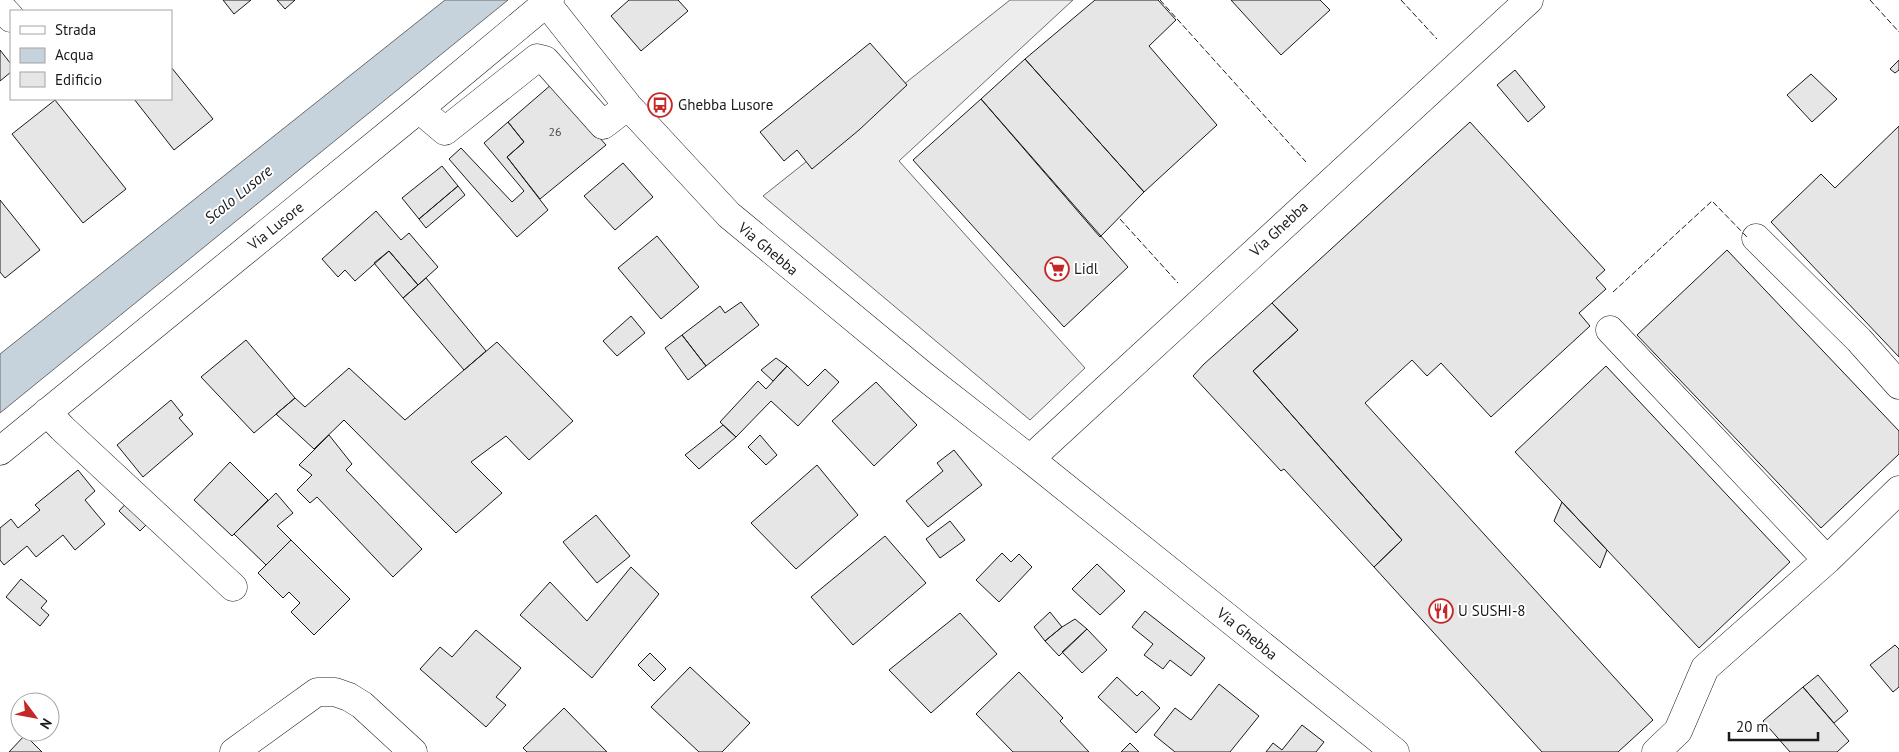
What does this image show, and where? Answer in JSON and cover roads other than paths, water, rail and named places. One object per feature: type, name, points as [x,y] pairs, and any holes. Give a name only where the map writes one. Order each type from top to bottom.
[{"type":"street","name":"Via Ghebba","points":[[1030,459],[1529,0]]},
{"type":"street","name":"Via Ghebba","points":[[547,1],[628,106],[728,215],[925,377],[1395,752]]},
{"type":"street","name":"Via Lusore","points":[[0,451],[419,110],[547,1]]},
{"type":"street","points":[[0,6],[10,17]]},
{"type":"street","points":[[419,110],[445,132],[537,58],[545,60],[603,125],[628,106]]},
{"type":"street","points":[[1756,238],[1859,340],[1899,385]]},
{"type":"street","points":[[1610,330],[1827,560]]},
{"type":"street","points":[[48,412],[62,428],[233,587]]},
{"type":"street","points":[[1656,752],[1678,731],[1705,668],[1827,560],[1899,490]]},
{"type":"street","points":[[234,752],[317,692],[335,692],[349,697],[362,705],[413,752]]},
{"type":"water","name":"Scolo Lusore","points":[[445,0],[508,0],[0,413],[0,354]]},
{"type":"place","name":"Ghebba Lusore","points":[[660,105]]},
{"type":"place","name":"Lidl","points":[[1057,269]]},
{"type":"place","name":"U SUSHI-8","points":[[1441,611]]}]
